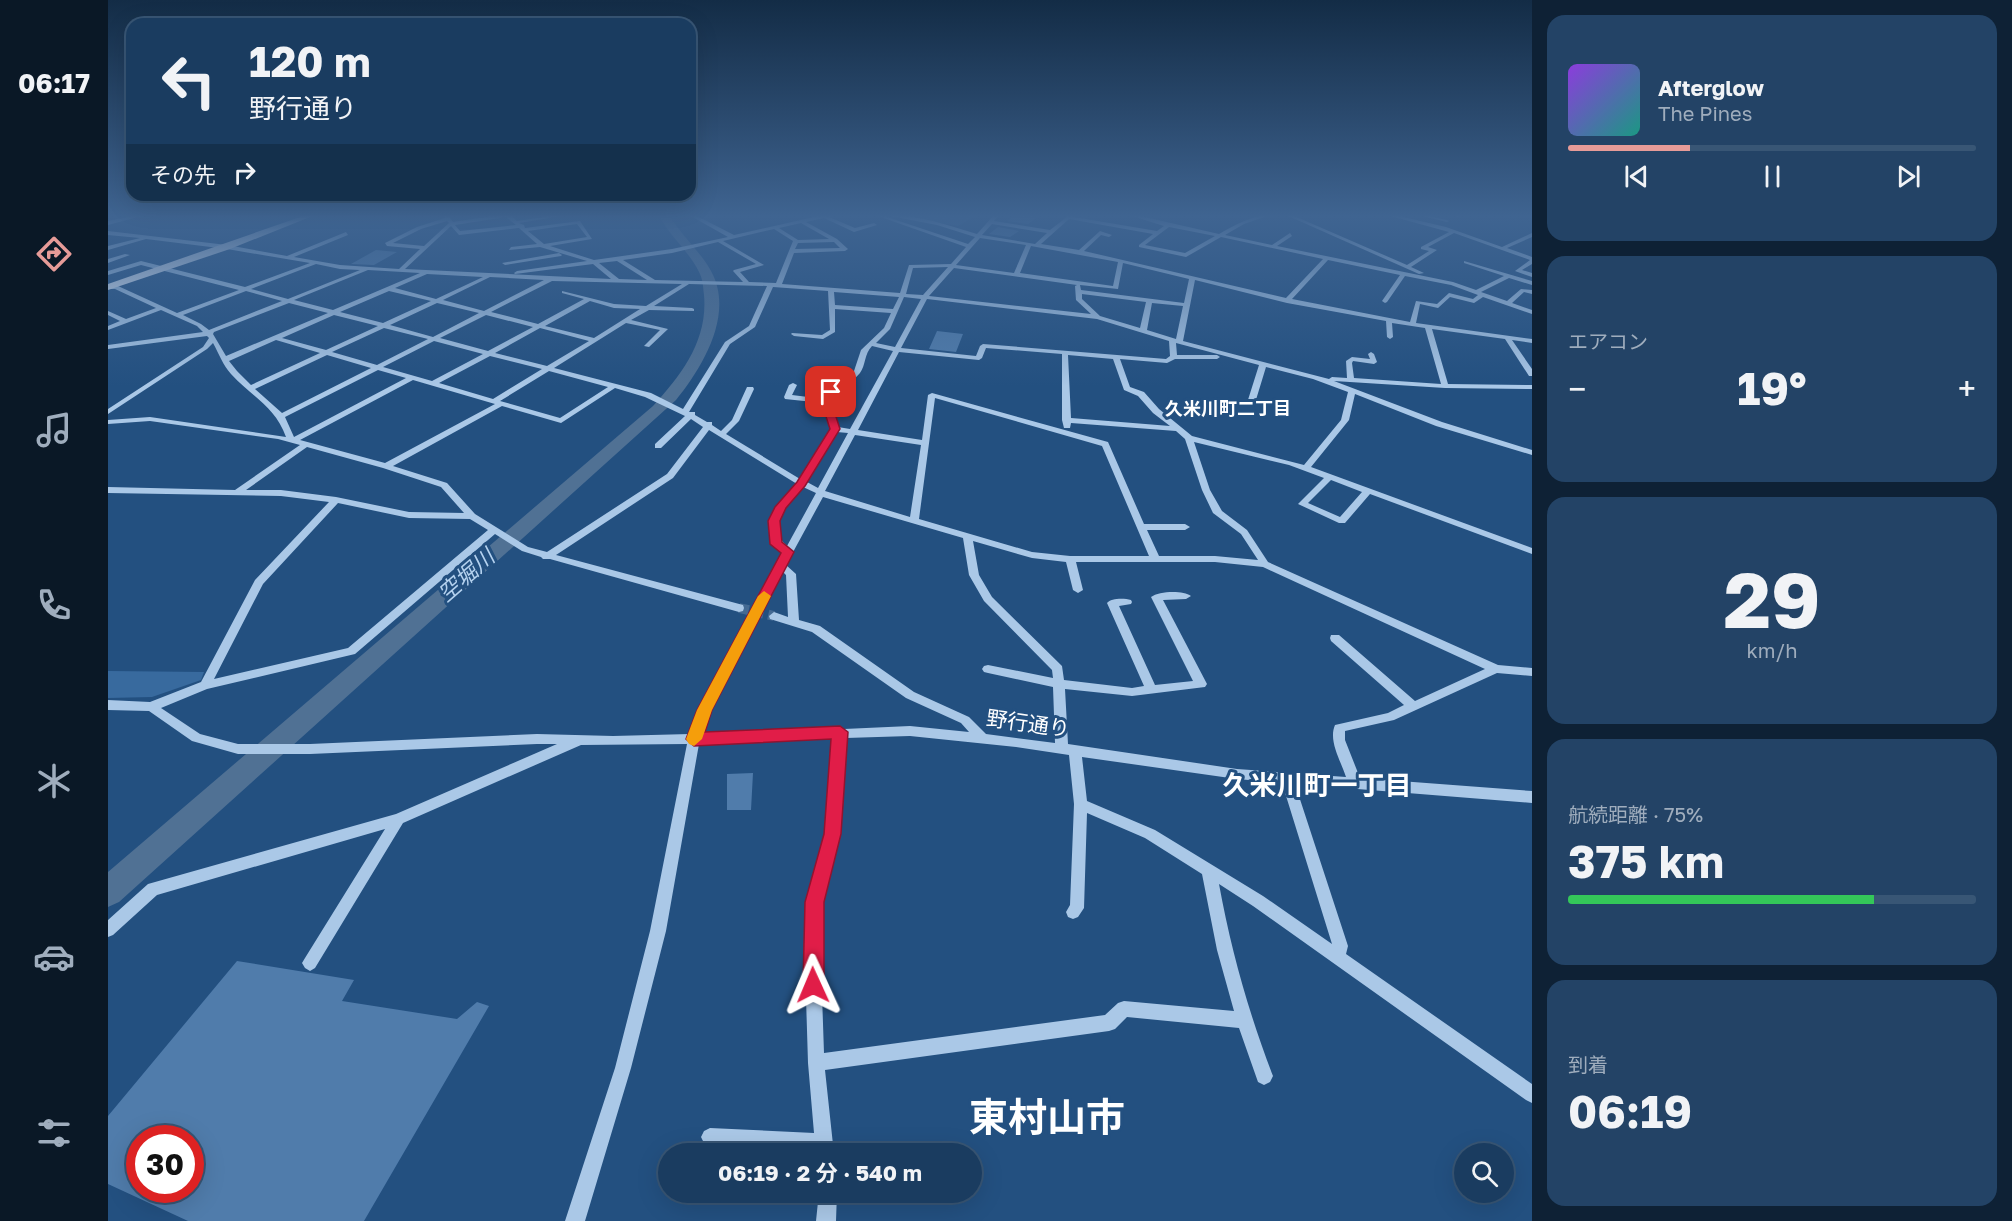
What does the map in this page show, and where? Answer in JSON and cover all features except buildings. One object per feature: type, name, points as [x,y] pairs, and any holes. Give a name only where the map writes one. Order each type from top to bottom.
[{"type":"main road","points":[[108,287],[152,272]]},
{"type":"street","points":[[180,272],[648,395],[709,424],[801,484],[820,493],[968,538],[1032,555],[1070,559],[1215,558],[1265,564],[1496,669],[1532,672]]},
{"type":"street","points":[[177,315],[292,272]]},
{"type":"street","points":[[108,347],[211,334],[361,272]]},
{"type":"street","points":[[224,360],[428,272],[586,281],[775,285],[925,297],[1098,316],[1175,342],[1316,377],[1445,386],[1532,387]]},
{"type":"street","points":[[251,388],[490,276],[520,272]]},
{"type":"street","points":[[606,272],[619,282]]},
{"type":"street","points":[[639,272],[656,283]]},
{"type":"street","points":[[737,272],[748,285]]},
{"type":"street","points":[[658,446],[689,413],[727,343],[752,327],[782,272]]},
{"type":"street","points":[[788,552],[776,544],[774,521],[781,507],[801,484],[835,429],[826,401],[831,392],[857,372],[864,351],[887,329],[902,296],[909,272]]},
{"type":"street","points":[[575,1221],[623,1068],[658,931],[694,739],[704,710],[925,297],[945,272]]},
{"type":"street","points":[[994,272],[1116,288],[1119,272]]},
{"type":"street","points":[[1167,272],[1287,301],[1389,321],[1532,341]]},
{"type":"street","points":[[1287,301],[1314,272]]},
{"type":"street","points":[[1393,272],[1453,284]]},
{"type":"street","points":[[1420,272],[1532,312]]},
{"type":"street","points":[[1494,272],[1532,283]]},
{"type":"street","points":[[1385,301],[1403,274]]},
{"type":"street","points":[[1412,325],[1418,302],[1438,306],[1449,295],[1474,301],[1480,293],[1508,276]]},
{"type":"street","points":[[1174,357],[1175,342],[1187,305],[1192,278]]},
{"type":"street","points":[[282,416],[552,279]]},
{"type":"street","points":[[586,281],[564,292],[614,306],[692,310]]},
{"type":"street","points":[[1077,283],[1084,306],[1098,316]]},
{"type":"street","points":[[386,466],[499,402],[549,368],[686,284]]},
{"type":"street","points":[[108,287],[116,287],[177,315],[211,334],[219,345],[224,360],[282,416],[293,440]]},
{"type":"street","points":[[390,289],[595,340]]},
{"type":"street","points":[[1507,304],[1523,290],[1532,292]]},
{"type":"street","points":[[794,334],[823,337],[833,331],[831,291]]},
{"type":"street","points":[[1078,292],[1187,305]]},
{"type":"street","points":[[434,383],[589,299]]},
{"type":"street","points":[[1143,331],[1150,300]]},
{"type":"street","points":[[832,307],[894,311]]},
{"type":"street","points":[[108,328],[161,308]]},
{"type":"street","points":[[108,313],[125,321]]},
{"type":"street","points":[[626,321],[665,329],[647,346]]},
{"type":"street","points":[[1389,321],[1390,337]]},
{"type":"street","points":[[1428,327],[1445,386]]},
{"type":"street","points":[[108,412],[205,348],[211,334]]},
{"type":"street","points":[[276,338],[561,421],[615,385]]},
{"type":"street","points":[[1507,338],[1532,374]]},
{"type":"street","points":[[871,344],[897,350],[979,358],[983,346],[1167,361],[1174,357],[1232,357]]},
{"type":"street","points":[[1065,354],[1067,433]]},
{"type":"street","points":[[1351,381],[1348,362],[1352,359],[1374,362],[1371,354]]},
{"type":"street","points":[[1116,358],[1127,388],[1141,394],[1189,438],[1306,468],[1328,478],[1532,551]]},
{"type":"street","points":[[1251,403],[1263,364]]},
{"type":"street","points":[[293,440],[413,377]]},
{"type":"street","points":[[1316,377],[1439,424],[1532,453]]},
{"type":"street","points":[[793,385],[788,398],[826,401]]},
{"type":"street","points":[[723,433],[735,421],[750,389]]},
{"type":"street","points":[[1306,468],[1345,420],[1352,391]]},
{"type":"street","points":[[914,522],[932,395],[1105,444],[1155,559]]},
{"type":"street","points":[[108,422],[150,419],[293,440],[386,466],[444,485],[472,516],[494,532],[525,549],[546,557],[666,586],[739,608]]},
{"type":"street","points":[[1066,420],[1178,429]]},
{"type":"street","points":[[546,557],[670,476],[709,424]]},
{"type":"street","points":[[835,429],[926,443]]},
{"type":"street","points":[[1189,438],[1206,490],[1218,513],[1244,532],[1265,564]]},
{"type":"street","points":[[237,492],[307,444]]},
{"type":"street","points":[[1328,478],[1302,504],[1342,521],[1367,492]]},
{"type":"street","points":[[108,490],[281,493],[336,500],[410,515],[472,516]]},
{"type":"street","points":[[205,685],[259,582],[336,500]]},
{"type":"street","points":[[1141,528],[1185,527]]},
{"type":"street","points":[[108,705],[151,707],[205,685],[351,651],[494,532]]},
{"type":"street","points":[[968,538],[974,575],[988,599],[1058,669],[1069,750],[1081,804],[1077,908],[1073,912]]},
{"type":"street","points":[[1070,559],[1077,590]]},
{"type":"street","points":[[781,566],[791,574],[794,620]]},
{"type":"street","points":[[987,669],[1060,684],[1132,692],[1201,684],[1150,597],[1186,596]]},
{"type":"street","points":[[1127,602],[1112,603],[1151,688]]},
{"type":"street","points":[[774,616],[816,628],[910,695],[965,720],[981,737]]},
{"type":"street","points":[[1335,639],[1413,706]]},
{"type":"street","points":[[1355,783],[1339,740],[1339,728],[1390,717],[1496,669]]},
{"type":"street","name":"野行通り","points":[[151,707],[196,738],[248,749],[310,749],[492,740],[694,739],[910,731],[981,737],[1237,774],[1532,797]]},
{"type":"street","points":[[824,1143],[816,1063],[813,965],[815,902],[832,834],[840,732]]},
{"type":"street","points":[[108,930],[153,889],[398,819],[581,740]]},
{"type":"street","points":[[1287,778],[1340,946],[1338,956]]},
{"type":"street","points":[[1081,804],[1150,834],[1209,871],[1338,956],[1532,1094]]},
{"type":"street","points":[[310,963],[398,819]]},
{"type":"street","points":[[1209,871],[1217,919],[1243,1020],[1264,1077]]},
{"type":"street","points":[[816,1063],[1108,1023],[1124,1009],[1243,1020]]},
{"type":"street","points":[[710,1137],[772,1143]]},
{"type":"street","points":[[826,1221],[827,1203]]},
{"type":"shaded area","points":[[108,671],[204,672],[201,680],[152,697],[108,698]]},
{"type":"waterway","name":"空堀川","points":[[108,892],[659,409],[691,369],[706,339],[712,307],[705,272]]},
{"type":"tunnel","points":[[739,608],[774,616]]},
{"type":"slow traffic","points":[[694,739],[704,710],[764,596]]},
{"type":"district","name":"久米川町二丁目","points":[[1228,409]]},
{"type":"district","name":"久米川町一丁目","points":[[1317,786]]},
{"type":"district","name":"東村山市","points":[[1047,1117]]},
{"type":"route","points":[[813,985],[815,902],[829,856],[840,732],[694,739],[704,710],[788,552],[776,544],[774,521],[781,507],[801,484],[835,429],[826,401],[831,392]]}]
